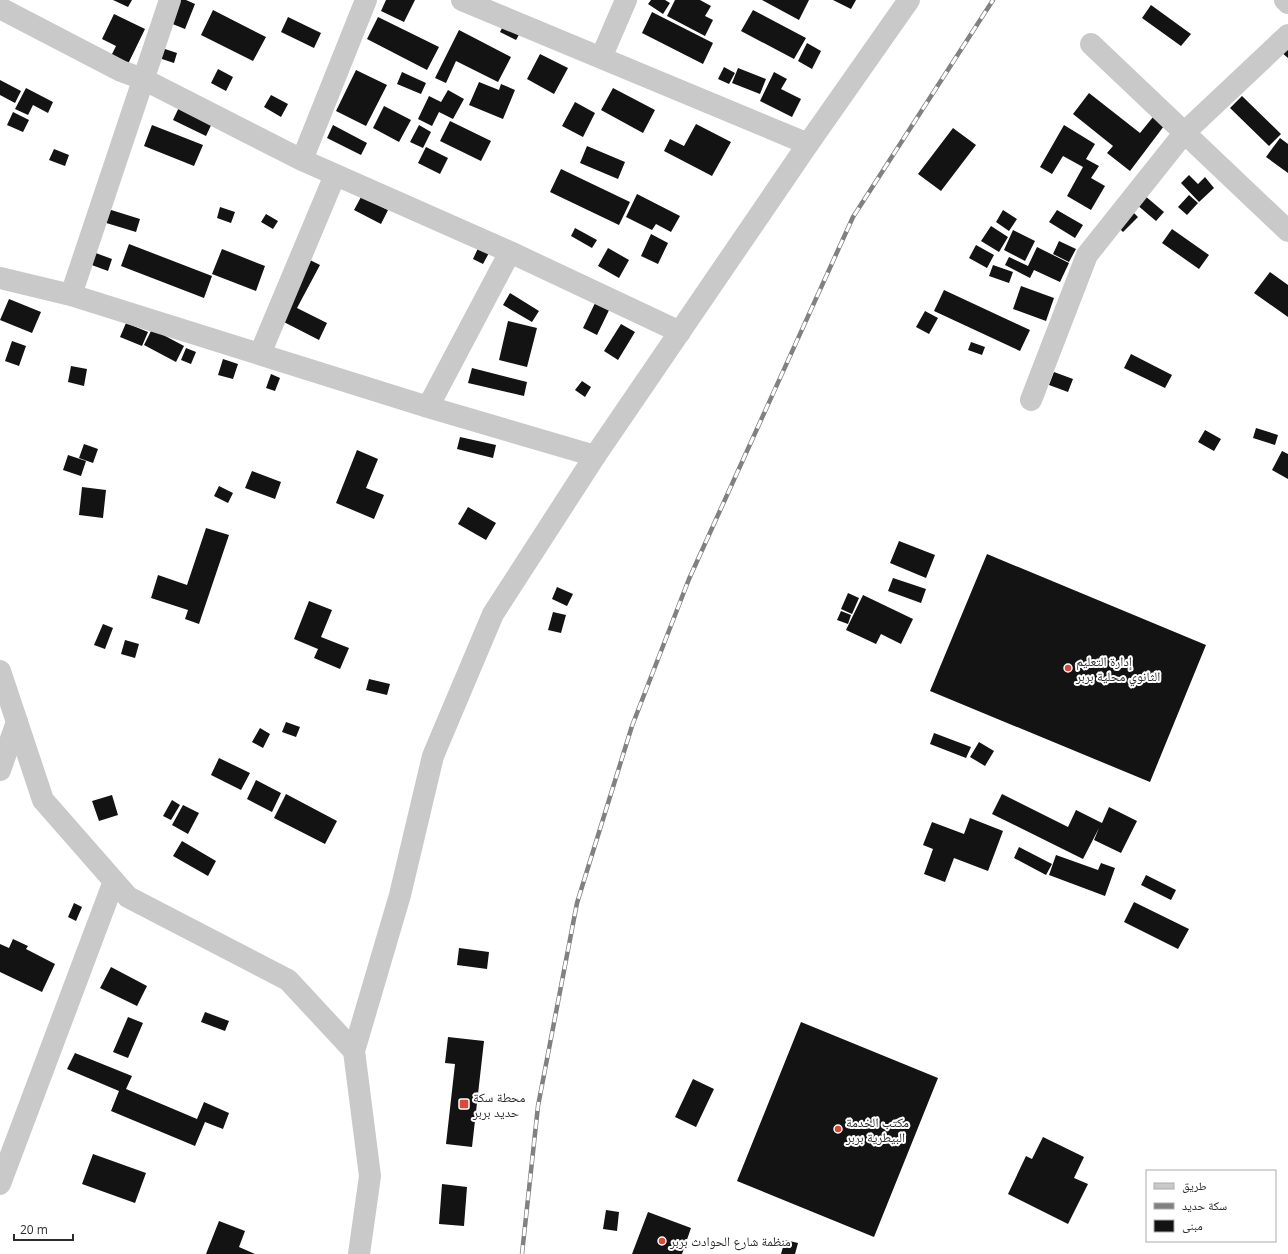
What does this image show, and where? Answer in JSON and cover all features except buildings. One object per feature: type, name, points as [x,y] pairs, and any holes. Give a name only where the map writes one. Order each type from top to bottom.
[{"type":"street","points":[[71,295],[170,0]]},
{"type":"street","points":[[302,160],[366,0]]},
{"type":"street","points":[[462,0],[808,144]]},
{"type":"street","points":[[601,58],[626,0]]},
{"type":"street","points":[[359,1254],[370,1176],[354,1051],[400,895],[433,756],[493,614],[595,456],[808,144],[909,0]]},
{"type":"street","points":[[1285,0],[1288,3]]},
{"type":"street","points":[[0,8],[302,160],[510,252],[680,332]]},
{"type":"street","points":[[1031,400],[1087,255],[1185,132],[1288,35]]},
{"type":"street","points":[[1091,44],[1288,231]]},
{"type":"street","points":[[260,354],[334,175]]},
{"type":"street","points":[[428,407],[510,252]]},
{"type":"street","points":[[0,278],[71,295],[428,407],[595,456]]},
{"type":"street","points":[[0,671],[43,800],[128,897],[288,980],[354,1051]]},
{"type":"street","points":[[0,770],[17,722]]},
{"type":"street","points":[[0,1184],[114,881]]},
{"type":"railway","points":[[522,1254],[538,1106],[577,903],[632,726],[689,579],[853,217],[993,0]]},
{"type":"place","name":"إدارة التعليم الثانوي محلية بربر","points":[[1068,668]]},
{"type":"place","name":"محطة سكة حديد بربر","points":[[464,1104]]},
{"type":"place","name":"مكتب الخدمة البيطرية بربر","points":[[838,1129]]},
{"type":"place","name":"منظمة شارع الحوادث بربر","points":[[662,1241]]}]
